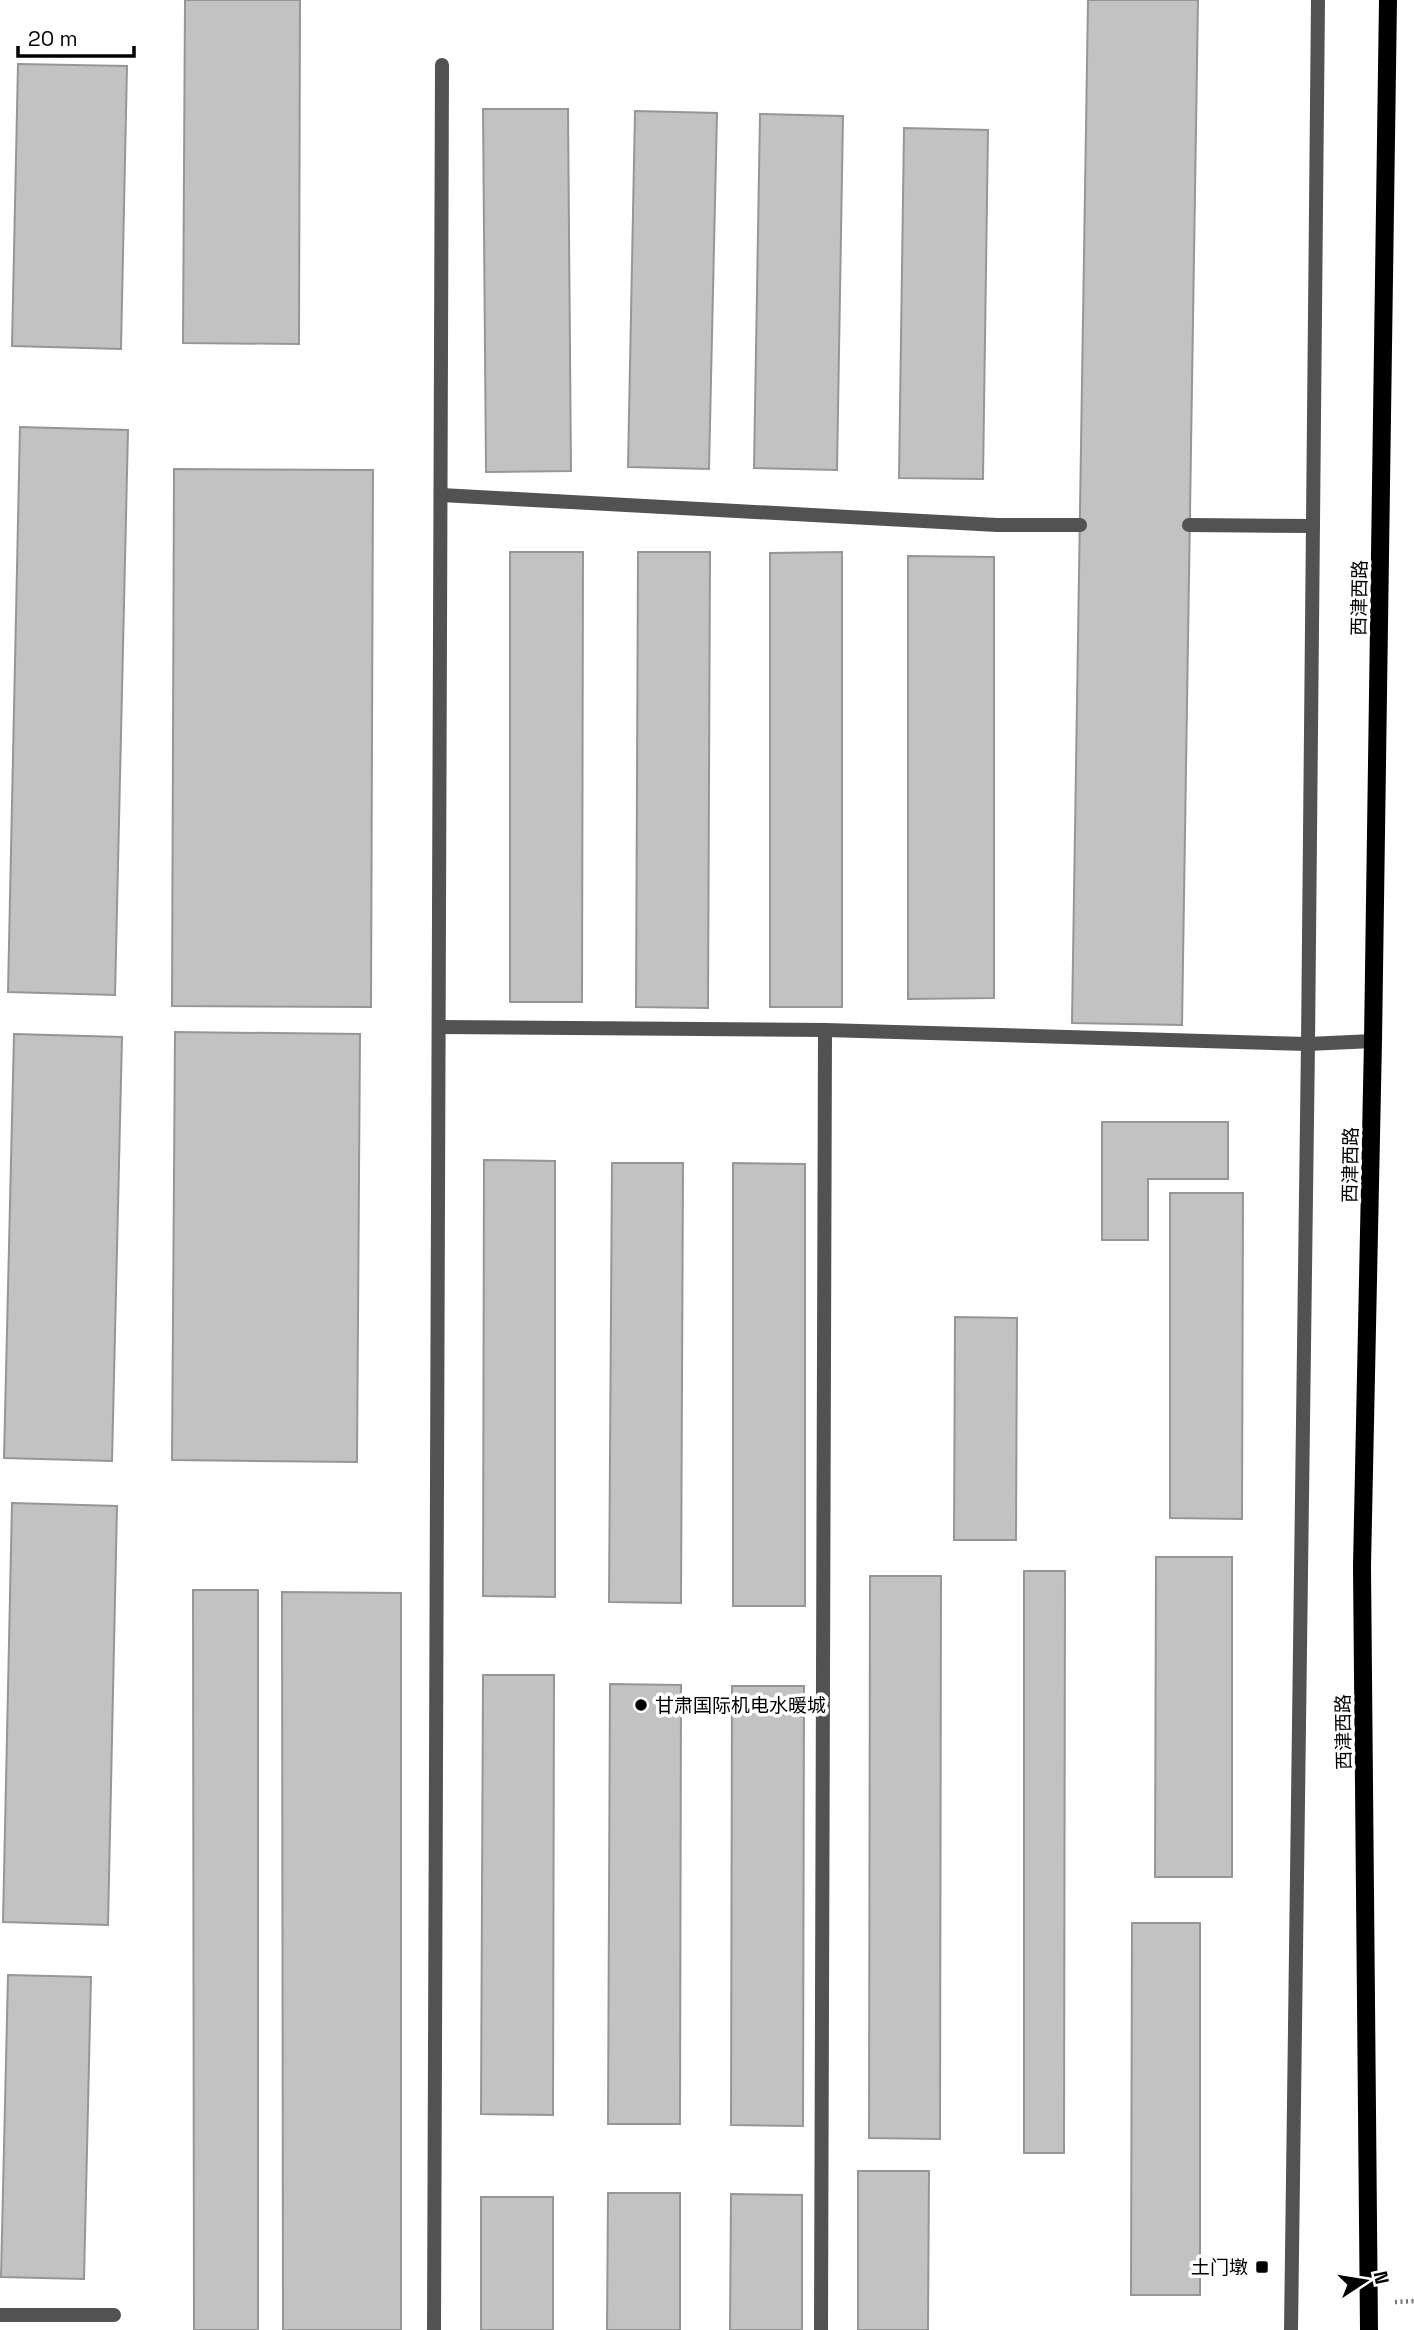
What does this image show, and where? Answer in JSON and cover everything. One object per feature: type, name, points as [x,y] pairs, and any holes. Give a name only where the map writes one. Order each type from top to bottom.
[{"type":"main road","name":"西津西路","points":[[1369,2330],[1362,1566],[1373,1041],[1388,0]]},
{"type":"street","points":[[1292,2330],[1318,0]]},
{"type":"street","points":[[434,2330],[442,65]]},
{"type":"street","points":[[441,495],[997,524],[1080,525]]},
{"type":"street","points":[[1189,525],[1313,526]]},
{"type":"street","points":[[439,1027],[825,1030],[1308,1044],[1373,1041]]},
{"type":"street","points":[[821,2330],[825,1030]]},
{"type":"street","points":[[0,2315],[114,2315]]},
{"type":"building","points":[[185,0],[300,0],[299,344],[183,343]]},
{"type":"building","points":[[1088,0],[1198,0],[1182,1025],[1072,1023]]},
{"type":"building","points":[[18,64],[127,66],[121,349],[12,346]]},
{"type":"building","points":[[483,109],[568,109],[571,471],[486,472]]},
{"type":"building","points":[[635,111],[717,113],[709,469],[628,467]]},
{"type":"building","points":[[760,114],[843,116],[837,470],[754,468]]},
{"type":"building","points":[[904,128],[988,130],[983,479],[899,478]]},
{"type":"building","points":[[20,427],[128,430],[115,995],[8,992]]},
{"type":"building","points":[[174,469],[373,470],[371,1007],[172,1006]]},
{"type":"building","points":[[510,552],[583,552],[582,1002],[510,1002]]},
{"type":"building","points":[[638,552],[710,552],[708,1008],[636,1007]]},
{"type":"building","points":[[842,552],[842,1007],[770,1007],[770,553]]},
{"type":"building","points":[[908,556],[994,557],[994,998],[908,999]]},
{"type":"building","points":[[175,1032],[360,1034],[357,1462],[172,1460]]},
{"type":"building","points":[[14,1034],[122,1037],[112,1461],[4,1458]]},
{"type":"building","points":[[1102,1122],[1228,1122],[1228,1179],[1148,1179],[1148,1240],[1102,1240]]},
{"type":"building","points":[[484,1160],[555,1161],[555,1597],[483,1596]]},
{"type":"building","points":[[612,1163],[683,1163],[681,1603],[609,1602]]},
{"type":"building","points":[[733,1163],[805,1164],[805,1606],[733,1606]]},
{"type":"building","points":[[1170,1193],[1243,1193],[1242,1519],[1170,1518]]},
{"type":"building","points":[[955,1317],[1017,1318],[1016,1540],[954,1540]]},
{"type":"building","points":[[12,1503],[117,1506],[108,1925],[3,1922]]},
{"type":"building","points":[[1156,1557],[1232,1557],[1232,1877],[1155,1877]]},
{"type":"building","points":[[1024,1571],[1065,1571],[1064,2153],[1024,2153]]},
{"type":"building","points":[[870,1576],[941,1576],[940,2139],[869,2138]]},
{"type":"building","points":[[193,1590],[258,1590],[258,2330],[194,2330]]},
{"type":"building","points":[[282,1592],[401,1593],[401,2330],[283,2330]]},
{"type":"building","points":[[483,1675],[554,1675],[553,2115],[481,2114]]},
{"type":"building","points":[[610,1684],[681,1685],[680,2124],[608,2124]]},
{"type":"building","points":[[732,1686],[804,1686],[803,2126],[731,2125]]},
{"type":"building","points":[[1132,1923],[1200,1923],[1200,2295],[1131,2295]]},
{"type":"building","points":[[8,1975],[91,1977],[84,2279],[1,2277]]},
{"type":"building","points":[[858,2171],[929,2171],[928,2330],[858,2330]]},
{"type":"building","points":[[608,2193],[680,2193],[680,2330],[607,2330]]},
{"type":"building","points":[[731,2194],[802,2195],[802,2330],[730,2330]]},
{"type":"building","points":[[481,2197],[553,2197],[553,2330],[481,2330]]},
{"type":"place","name":"甘肃国际机电水暖城","points":[[641,1705]]},
{"type":"place","name":"土门墩","points":[[1262,2267]]}]
